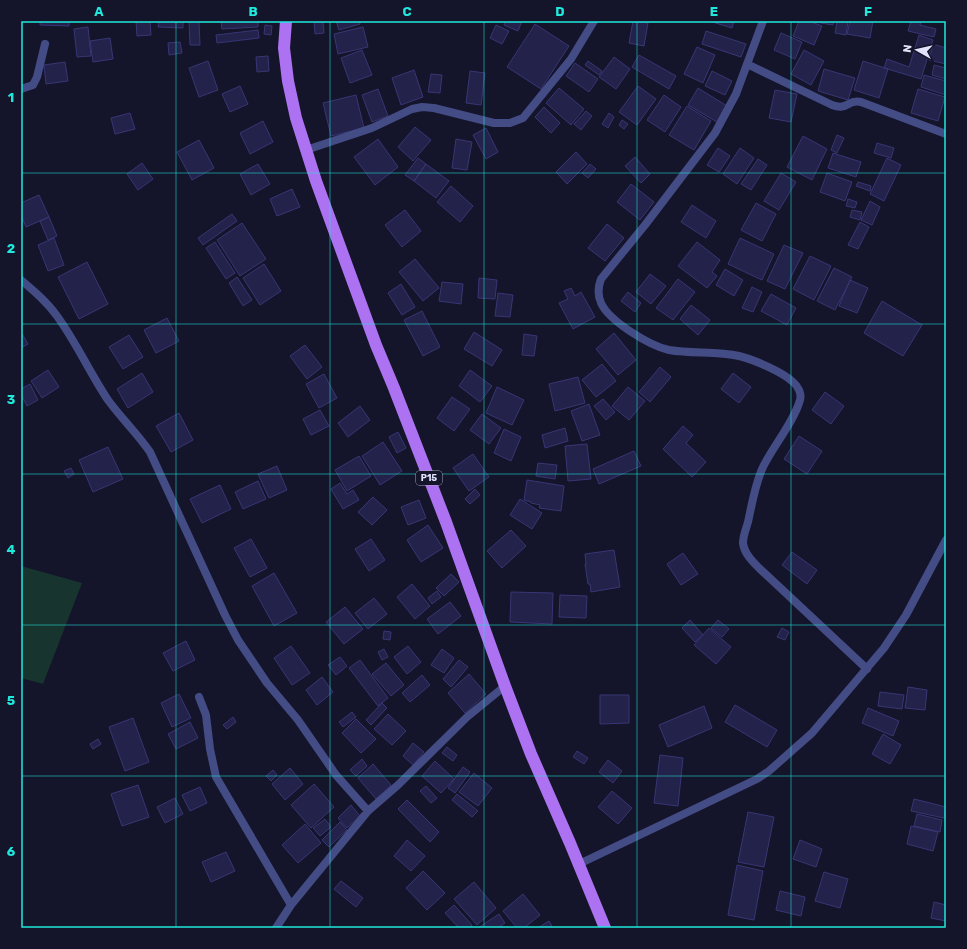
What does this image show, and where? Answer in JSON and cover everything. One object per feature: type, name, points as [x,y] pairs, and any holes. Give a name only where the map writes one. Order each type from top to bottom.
[{"type":"main road","name":"P15","points":[[286,21],[284,48],[286,70],[296,118],[356,293],[452,536],[505,686],[531,754],[605,928]]},
{"type":"street","points":[[306,150],[372,128],[412,109],[422,107],[434,108],[494,123],[510,123],[523,118],[571,59],[594,21]]},
{"type":"street","points":[[763,21],[736,94],[715,133],[645,225],[601,279],[598,289],[601,303],[611,315],[626,329],[644,339],[668,349],[693,353],[740,356],[785,375],[800,390],[800,399],[794,413],[763,467],[753,499],[743,544],[748,556],[759,568],[867,668]]},
{"type":"street","points":[[21,89],[33,85],[37,77],[45,44]]},
{"type":"street","points":[[747,64],[839,108],[846,107],[850,102],[861,102],[946,134]]},
{"type":"street","points":[[21,280],[36,292],[57,316],[109,401],[138,435],[150,452],[225,615],[251,659],[267,683],[303,726],[336,775],[368,811]]},
{"type":"street","points":[[579,864],[757,779],[769,771],[812,733],[884,648],[906,615],[946,540]]},
{"type":"street","points":[[276,928],[292,905],[368,811],[398,785],[467,717],[505,686]]},
{"type":"street","points":[[200,697],[206,716],[211,756],[216,777],[292,905]]},
{"type":"green space","points":[[21,566],[82,583],[43,684],[21,678]]},
{"type":"building","points":[[40,21],[69,21],[69,26],[40,25]]},
{"type":"building","points":[[136,21],[150,21],[151,35],[137,36]]},
{"type":"building","points":[[159,21],[183,21],[183,28],[158,27]]},
{"type":"building","points":[[189,21],[199,21],[200,45],[190,45]]},
{"type":"building","points":[[221,21],[258,21],[258,27],[222,29]]},
{"type":"building","points":[[314,21],[323,21],[324,33],[315,34]]},
{"type":"building","points":[[336,21],[360,21],[360,24],[339,30]]},
{"type":"building","points":[[505,21],[522,21],[518,31],[504,25]]},
{"type":"building","points":[[633,21],[648,23],[644,46],[629,43]]},
{"type":"building","points":[[709,21],[734,21],[732,28]]},
{"type":"building","points":[[799,21],[809,21],[822,26],[814,45],[793,36]]},
{"type":"building","points":[[815,21],[834,21],[833,25]]},
{"type":"building","points":[[837,21],[848,21],[846,35],[835,33]]},
{"type":"building","points":[[850,21],[873,21],[870,38],[847,34]]},
{"type":"building","points":[[911,21],[921,21],[920,25],[936,29],[934,37],[908,31]]},
{"type":"building","points":[[535,24],[569,46],[541,89],[507,67]]},
{"type":"building","points":[[265,25],[272,26],[271,35],[264,34]]},
{"type":"building","points":[[496,25],[509,31],[502,44],[490,38]]},
{"type":"building","points":[[88,27],[91,56],[77,57],[74,29]]},
{"type":"building","points":[[363,27],[368,47],[338,54],[334,34]]},
{"type":"building","points":[[258,30],[259,38],[217,43],[216,35]]},
{"type":"building","points":[[706,31],[746,44],[741,57],[702,44]]},
{"type":"building","points":[[781,33],[802,42],[795,59],[774,50]]},
{"type":"building","points":[[919,35],[933,40],[921,79],[884,68],[887,59],[909,67]]},
{"type":"building","points":[[110,38],[113,59],[93,62],[90,41]]},
{"type":"building","points":[[180,42],[182,53],[169,55],[168,43]]},
{"type":"building","points":[[933,44],[946,48],[946,64],[929,60]]},
{"type":"building","points":[[697,47],[715,55],[703,83],[684,74]]},
{"type":"building","points":[[362,50],[372,75],[350,83],[341,58]]},
{"type":"building","points":[[804,50],[824,61],[811,85],[791,74]]},
{"type":"building","points":[[639,55],[676,76],[669,89],[632,67]]},
{"type":"building","points":[[268,56],[269,71],[257,72],[256,57]]},
{"type":"building","points":[[614,57],[630,69],[616,89],[599,77]]},
{"type":"building","points":[[208,61],[218,90],[199,97],[189,68]]},
{"type":"building","points":[[588,61],[602,71],[599,75],[585,65]]},
{"type":"building","points":[[863,61],[888,69],[879,98],[854,90]]},
{"type":"building","points":[[65,62],[68,81],[46,84],[44,65]]},
{"type":"building","points":[[575,63],[598,79],[589,92],[566,76]]},
{"type":"building","points":[[934,65],[946,68],[946,79],[932,75]]},
{"type":"building","points":[[824,69],[855,78],[848,100],[818,91]]},
{"type":"building","points":[[414,70],[423,97],[401,105],[392,78]]},
{"type":"building","points":[[470,71],[485,73],[481,105],[466,103]]},
{"type":"building","points":[[712,71],[732,81],[725,95],[705,86]]},
{"type":"building","points":[[431,74],[442,75],[440,93],[428,92]]},
{"type":"building","points":[[924,75],[946,81],[946,95],[921,87]]},
{"type":"building","points":[[240,86],[248,104],[230,112],[222,94]]},
{"type":"building","points":[[638,86],[656,99],[637,125],[619,112]]},
{"type":"building","points":[[559,88],[584,109],[571,125],[546,103]]},
{"type":"building","points":[[698,88],[727,106],[717,122],[688,105]]},
{"type":"building","points":[[378,89],[388,116],[372,122],[362,95]]},
{"type":"building","points":[[918,89],[945,97],[938,121],[911,113]]},
{"type":"building","points":[[775,90],[797,94],[791,122],[769,118]]},
{"type":"building","points":[[356,95],[364,128],[331,136],[323,103]]},
{"type":"building","points":[[664,95],[681,107],[665,132],[647,120]]},
{"type":"building","points":[[687,106],[711,121],[694,150],[669,135]]},
{"type":"building","points":[[544,107],[560,123],[551,133],[535,117]]},
{"type":"building","points":[[586,111],[592,116],[581,130],[574,124]]},
{"type":"building","points":[[130,113],[135,129],[115,134],[111,118]]},
{"type":"building","points":[[609,113],[614,117],[608,128],[602,124]]},
{"type":"building","points":[[622,120],[628,124],[624,129],[619,125]]},
{"type":"building","points":[[263,121],[273,142],[250,154],[240,133]]},
{"type":"building","points":[[415,127],[431,140],[413,161],[398,147]]},
{"type":"building","points":[[486,128],[498,152],[486,159],[473,135]]},
{"type":"building","points":[[837,135],[844,138],[837,153],[831,150]]},
{"type":"building","points":[[803,136],[827,149],[812,180],[787,167]]},
{"type":"building","points":[[378,139],[398,167],[375,185],[354,157]]},
{"type":"building","points":[[456,139],[472,142],[467,170],[452,168]]},
{"type":"building","points":[[199,140],[214,168],[192,180],[177,152]]},
{"type":"building","points":[[877,143],[894,148],[891,158],[874,153]]},
{"type":"building","points":[[718,148],[730,156],[719,172],[707,165]]},
{"type":"building","points":[[740,148],[754,158],[737,184],[723,174]]},
{"type":"building","points":[[576,152],[587,164],[567,184],[556,172]]},
{"type":"building","points":[[833,153],[861,162],[856,177],[828,168]]},
{"type":"building","points":[[635,157],[650,174],[641,183],[625,166]]},
{"type":"building","points":[[418,158],[426,164],[414,181],[405,175]]},
{"type":"building","points":[[887,158],[901,165],[884,201],[870,194]]},
{"type":"building","points":[[758,159],[767,165],[751,190],[741,184]]},
{"type":"building","points":[[142,163],[153,179],[138,190],[127,174]]},
{"type":"building","points":[[258,164],[270,184],[251,195],[240,174]]},
{"type":"building","points":[[426,164],[449,181],[436,198],[414,181]]},
{"type":"building","points":[[590,164],[596,169],[588,178],[582,173]]},
{"type":"building","points":[[781,173],[796,182],[779,210],[764,201]]},
{"type":"building","points":[[827,173],[852,182],[845,201],[820,192]]},
{"type":"building","points":[[858,182],[871,186],[870,191],[856,186]]},
{"type":"building","points":[[631,184],[654,202],[640,220],[617,202]]},
{"type":"building","points":[[451,186],[473,206],[460,222],[437,202]]},
{"type":"building","points":[[292,189],[300,207],[277,216],[270,199]]},
{"type":"building","points":[[39,195],[49,217],[26,227],[21,215],[21,203]]},
{"type":"building","points":[[848,199],[857,202],[855,208],[846,206]]},
{"type":"building","points":[[870,201],[880,207],[872,225],[861,220]]},
{"type":"building","points":[[756,203],[776,214],[762,241],[741,230]]},
{"type":"building","points":[[692,205],[716,221],[706,238],[681,222]]},
{"type":"building","points":[[405,210],[421,231],[402,247],[385,225]]},
{"type":"building","points":[[852,210],[862,212],[860,220],[850,217]]},
{"type":"building","points":[[232,214],[237,221],[203,245],[198,238]]},
{"type":"building","points":[[49,217],[57,236],[48,240],[40,221]]},
{"type":"building","points":[[860,222],[869,227],[858,249],[848,245]]},
{"type":"building","points":[[242,223],[266,259],[240,276],[217,240]]},
{"type":"building","points":[[607,224],[624,238],[605,261],[588,248]]},
{"type":"building","points":[[54,238],[64,265],[48,271],[38,245]]},
{"type":"building","points":[[740,238],[774,254],[762,280],[728,264]]},
{"type":"building","points":[[215,242],[235,273],[226,279],[206,248]]},
{"type":"building","points":[[697,242],[720,260],[712,272],[717,276],[707,288],[678,266]]},
{"type":"building","points":[[784,245],[803,253],[785,289],[767,281]]},
{"type":"building","points":[[810,256],[831,266],[814,300],[793,289]]},
{"type":"building","points":[[415,259],[439,288],[423,301],[399,272]]},
{"type":"building","points":[[87,262],[108,304],[79,319],[58,277]]},
{"type":"building","points":[[264,264],[281,291],[260,305],[243,278]]},
{"type":"building","points":[[834,268],[852,277],[835,310],[817,301]]},
{"type":"building","points":[[725,269],[743,280],[734,296],[716,285]]},
{"type":"building","points":[[650,274],[666,286],[651,304],[636,292]]},
{"type":"building","points":[[237,277],[252,300],[243,306],[229,283]]},
{"type":"building","points":[[479,278],[497,280],[495,299],[478,298]]},
{"type":"building","points":[[678,279],[695,292],[673,320],[656,308]]},
{"type":"building","points":[[850,280],[868,288],[857,313],[839,306]]},
{"type":"building","points":[[442,282],[463,284],[461,304],[439,301]]},
{"type":"building","points":[[401,284],[415,307],[402,315],[388,293]]},
{"type":"building","points":[[752,287],[762,292],[753,312],[742,308]]},
{"type":"building","points":[[571,288],[575,296],[581,292],[595,317],[573,329],[559,303],[568,299],[564,291]]},
{"type":"building","points":[[628,292],[641,303],[635,312],[621,301]]},
{"type":"building","points":[[498,293],[513,295],[510,317],[495,316]]},
{"type":"building","points":[[771,294],[796,308],[787,325],[761,311]]},
{"type":"building","points":[[882,301],[922,325],[903,356],[864,333]]},
{"type":"building","points":[[691,305],[710,320],[698,335],[680,319]]},
{"type":"building","points":[[422,311],[440,347],[423,356],[404,320]]},
{"type":"building","points":[[167,318],[179,341],[156,353],[144,330]]},
{"type":"building","points":[[21,332],[28,344],[21,348]]},
{"type":"building","points":[[474,332],[502,350],[492,366],[464,349]]},
{"type":"building","points":[[614,333],[636,360],[618,375],[596,349]]},
{"type":"building","points":[[524,334],[537,336],[534,356],[522,355]]},
{"type":"building","points":[[129,335],[143,357],[123,369],[109,347]]},
{"type":"building","points":[[305,345],[322,367],[307,379],[290,356]]},
{"type":"building","points":[[602,364],[616,381],[596,397],[582,380]]},
{"type":"building","points":[[660,367],[671,377],[650,402],[639,392]]},
{"type":"building","points":[[48,370],[59,387],[42,398],[31,381]]},
{"type":"building","points":[[470,370],[492,386],[480,402],[459,386]]},
{"type":"building","points":[[142,373],[153,392],[128,408],[117,389]]},
{"type":"building","points":[[733,373],[751,387],[739,403],[721,389]]},
{"type":"building","points":[[324,374],[337,398],[319,408],[306,384]]},
{"type":"building","points":[[578,377],[585,403],[555,411],[549,384]]},
{"type":"building","points":[[30,384],[38,400],[27,406],[21,394],[21,389]]},
{"type":"building","points":[[497,387],[524,400],[512,425],[486,413]]},
{"type":"building","points":[[628,387],[645,401],[629,420],[612,406]]},
{"type":"building","points":[[825,392],[844,406],[831,424],[812,410]]},
{"type":"building","points":[[452,397],[470,409],[454,431],[437,418]]},
{"type":"building","points":[[603,399],[615,412],[606,420],[594,406]]},
{"type":"building","points":[[589,404],[600,435],[582,441],[571,411]]},
{"type":"building","points":[[360,406],[370,420],[348,437],[338,423]]},
{"type":"building","points":[[320,410],[329,426],[311,435],[303,419]]},
{"type":"building","points":[[179,413],[193,440],[171,452],[156,426]]},
{"type":"building","points":[[482,414],[501,428],[489,444],[470,430]]},
{"type":"building","points":[[683,426],[693,435],[686,443],[706,462],[692,477],[663,449]]},
{"type":"building","points":[[565,428],[568,441],[545,448],[542,435]]},
{"type":"building","points":[[504,429],[521,437],[511,461],[494,453]]},
{"type":"building","points":[[398,432],[406,448],[397,453],[389,437]]},
{"type":"building","points":[[799,436],[822,451],[807,474],[784,459]]},
{"type":"building","points":[[383,442],[402,471],[380,485],[362,456]]},
{"type":"building","points":[[587,444],[591,479],[568,481],[565,446]]},
{"type":"building","points":[[108,447],[123,479],[93,492],[79,460]]},
{"type":"building","points":[[634,451],[641,466],[599,484],[593,469]]},
{"type":"building","points":[[473,454],[489,477],[469,491],[453,468]]},
{"type":"building","points":[[359,456],[371,476],[347,491],[335,470]]},
{"type":"building","points":[[538,463],[557,465],[555,479],[536,476]]},
{"type":"building","points":[[277,466],[287,490],[269,498],[258,474]]},
{"type":"building","points":[[71,468],[74,474],[68,478],[64,471]]},
{"type":"building","points":[[527,480],[564,486],[561,511],[539,508],[540,505],[524,500]]},
{"type":"building","points":[[258,481],[266,499],[243,509],[235,492]]},
{"type":"building","points":[[340,483],[347,494],[353,490],[359,500],[343,509],[331,489]]},
{"type":"building","points":[[220,485],[231,509],[202,523],[190,499]]},
{"type":"building","points":[[475,489],[480,495],[470,504],[465,499]]},
{"type":"building","points":[[373,497],[387,510],[372,525],[358,512]]},
{"type":"building","points":[[520,499],[542,513],[532,529],[510,515]]},
{"type":"building","points":[[419,500],[426,518],[408,525],[401,507]]},
{"type":"building","points":[[428,525],[443,548],[421,562],[407,540]]},
{"type":"building","points":[[511,530],[526,546],[502,568],[487,551]]},
{"type":"building","points":[[251,539],[267,568],[250,577],[234,548]]},
{"type":"building","points":[[371,539],[385,560],[369,571],[355,549]]},
{"type":"building","points":[[614,550],[620,587],[591,592],[590,584],[588,584],[585,554]]},
{"type":"building","points":[[792,552],[817,570],[807,584],[782,565]]},
{"type":"building","points":[[683,553],[698,574],[681,585],[667,564]]},
{"type":"building","points":[[274,573],[297,613],[274,626],[252,586]]},
{"type":"building","points":[[451,574],[459,582],[444,596],[436,588]]},
{"type":"building","points":[[412,584],[430,606],[415,619],[397,597]]},
{"type":"building","points":[[437,591],[441,597],[432,604],[428,598]]},
{"type":"building","points":[[511,592],[553,593],[552,624],[510,622]]},
{"type":"building","points":[[560,595],[587,596],[586,618],[559,617]]},
{"type":"building","points":[[374,598],[387,614],[368,629],[355,613]]},
{"type":"building","points":[[450,602],[461,616],[438,634],[427,619]]},
{"type":"building","points":[[345,607],[363,629],[344,644],[326,622]]},
{"type":"building","points":[[690,620],[703,635],[695,642],[682,628]]},
{"type":"building","points":[[718,620],[729,629],[722,637],[711,628]]},
{"type":"building","points":[[709,628],[731,647],[716,664],[694,645]]},
{"type":"building","points":[[782,628],[789,632],[785,640],[777,637]]},
{"type":"building","points":[[384,631],[391,632],[390,640],[383,639]]},
{"type":"building","points":[[186,641],[195,660],[173,671],[163,653]]},
{"type":"building","points":[[291,646],[310,673],[292,685],[274,658]]},
{"type":"building","points":[[408,646],[421,662],[407,674],[394,657]]},
{"type":"building","points":[[384,649],[388,657],[382,660],[378,652]]},
{"type":"building","points":[[442,649],[454,658],[444,673],[431,665]]},
{"type":"building","points":[[340,657],[347,666],[336,675],[328,665]]},
{"type":"building","points":[[360,660],[388,698],[378,706],[349,668]]},
{"type":"building","points":[[459,660],[468,667],[451,687],[443,679]]},
{"type":"building","points":[[386,663],[404,685],[391,696],[372,674]]},
{"type":"building","points":[[469,674],[486,694],[465,713],[448,693]]},
{"type":"building","points":[[422,675],[430,685],[410,702],[402,693]]},
{"type":"building","points":[[322,677],[333,692],[317,705],[306,690]]},
{"type":"building","points":[[908,687],[927,690],[925,710],[905,708]]},
{"type":"building","points":[[880,692],[904,695],[902,709],[878,706]]},
{"type":"building","points":[[179,694],[191,718],[172,727],[161,703]]},
{"type":"building","points":[[600,695],[629,695],[629,723],[600,724]]},
{"type":"building","points":[[382,703],[387,708],[371,725],[366,720]]},
{"type":"building","points":[[735,705],[777,730],[767,747],[725,722]]},
{"type":"building","points":[[704,706],[712,728],[668,747],[659,725]]},
{"type":"building","points":[[868,708],[899,721],[893,736],[862,723]]},
{"type":"building","points":[[352,712],[356,717],[343,727],[339,722]]},
{"type":"building","points":[[388,714],[406,731],[392,745],[374,729]]},
{"type":"building","points":[[233,717],[236,722],[227,729],[223,725]]},
{"type":"building","points":[[133,718],[149,762],[125,771],[109,727]]},
{"type":"building","points":[[356,719],[376,739],[361,753],[342,733]]},
{"type":"building","points":[[190,722],[198,738],[176,749],[168,734]]},
{"type":"building","points":[[883,734],[901,745],[890,764],[872,754]]},
{"type":"building","points":[[98,739],[101,744],[93,749],[90,744]]},
{"type":"building","points":[[413,743],[424,752],[413,765],[403,756]]},
{"type":"building","points":[[447,747],[457,755],[453,761],[442,753]]},
{"type":"building","points":[[577,751],[588,758],[584,764],[573,757]]},
{"type":"building","points":[[660,755],[683,758],[678,806],[654,803]]},
{"type":"building","points":[[362,759],[367,766],[356,776],[350,770]]},
{"type":"building","points":[[608,760],[622,771],[613,783],[599,772]]},
{"type":"building","points":[[435,761],[454,779],[441,793],[422,776]]},
{"type":"building","points":[[373,764],[391,785],[376,799],[358,778]]},
{"type":"building","points":[[463,767],[470,772],[455,793],[448,788]]},
{"type":"building","points":[[290,768],[303,784],[285,800],[272,784]]},
{"type":"building","points":[[273,770],[277,775],[271,781],[266,776]]},
{"type":"building","points":[[474,773],[492,788],[478,806],[459,792]]},
{"type":"building","points":[[314,784],[334,807],[311,828],[291,805]]},
{"type":"building","points":[[138,785],[149,817],[122,826],[111,794]]},
{"type":"building","points":[[426,786],[437,798],[431,803],[420,791]]},
{"type":"building","points":[[200,787],[207,803],[190,811],[182,795]]},
{"type":"building","points":[[612,791],[632,808],[618,824],[598,807]]},
{"type":"building","points":[[457,794],[478,811],[472,817],[452,800]]},
{"type":"building","points":[[175,798],[183,814],[165,823],[157,807]]},
{"type":"building","points":[[914,799],[946,807],[944,818],[911,811]]},
{"type":"building","points":[[407,800],[439,832],[430,842],[398,809]]},
{"type":"building","points":[[351,805],[360,816],[347,828],[338,818]]},
{"type":"building","points":[[748,812],[774,817],[764,867],[738,862]]},
{"type":"building","points":[[917,814],[942,820],[940,832],[914,826]]},
{"type":"building","points":[[325,819],[331,827],[320,836],[313,828]]},
{"type":"building","points":[[340,822],[347,830],[329,847],[322,840]]},
{"type":"building","points":[[305,824],[321,843],[298,863],[282,845]]},
{"type":"building","points":[[911,826],[938,832],[933,851],[907,844]]},
{"type":"building","points":[[407,840],[425,856],[411,871],[394,856]]},
{"type":"building","points":[[800,840],[822,849],[816,867],[793,859]]},
{"type":"building","points":[[226,852],[235,871],[211,882],[202,862]]},
{"type":"building","points":[[737,865],[763,871],[754,920],[728,915]]},
{"type":"building","points":[[423,871],[445,893],[427,910],[406,888]]},
{"type":"building","points":[[824,872],[848,879],[840,908],[815,901]]},
{"type":"building","points":[[341,881],[363,898],[356,907],[334,889]]},
{"type":"building","points":[[474,882],[496,908],[477,925],[454,899]]},
{"type":"building","points":[[780,891],[805,897],[801,916],[776,910]]},
{"type":"building","points":[[523,894],[540,915],[524,928],[517,928],[503,911]]},
{"type":"building","points":[[934,902],[946,905],[946,921],[931,918]]},
{"type":"building","points":[[454,905],[472,925],[470,928],[459,928],[445,913]]},
{"type":"building","points":[[499,914],[505,923],[498,928],[478,928]]},
{"type":"building","points":[[549,921],[553,928],[538,928]]}]
